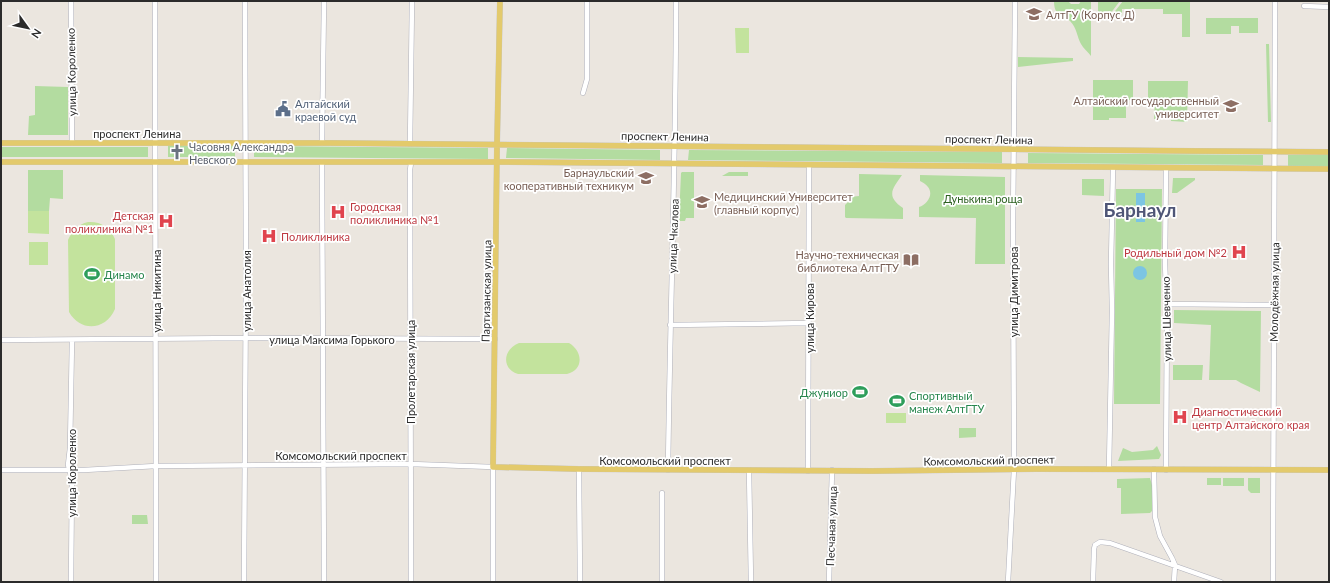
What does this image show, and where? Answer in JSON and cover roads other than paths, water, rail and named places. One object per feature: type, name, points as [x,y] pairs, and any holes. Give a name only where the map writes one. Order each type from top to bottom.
[{"type":"main road","name":"Партизанская улица","points":[[493,467],[500,1]]},
{"type":"main road","name":"проспект Ленина","points":[[1,143],[322,143],[1329,152]]},
{"type":"main road","points":[[1,162],[497,162],[1329,170]]},
{"type":"main road","name":"Комсомольский проспект","points":[[493,467],[808,471],[1014,469],[1329,470]]},
{"type":"street","name":"улица Короленко","points":[[71,1],[72,143]]},
{"type":"street","name":"улица Никитина","points":[[155,1],[156,582]]},
{"type":"street","name":"улица Анатолия","points":[[244,582],[246,338],[245,1]]},
{"type":"street","points":[[322,143],[324,1]]},
{"type":"street","points":[[410,144],[412,1]]},
{"type":"street","points":[[583,93],[587,79],[587,1]]},
{"type":"street","name":"улица Чкалова","points":[[668,470],[670,324],[675,164],[676,1]]},
{"type":"street","name":"улица Димитрова","points":[[1008,582],[1014,469],[1015,1]]},
{"type":"street","name":"Молодёжная улица","points":[[1273,582],[1272,470],[1275,1]]},
{"type":"street","points":[[1304,6],[1329,7]]},
{"type":"street","points":[[322,162],[324,582]]},
{"type":"street","name":"Пролетарская улица","points":[[410,582],[411,163]]},
{"type":"street","name":"улица Кирова","points":[[808,471],[809,165]]},
{"type":"street","points":[[1109,469],[1113,168]]},
{"type":"street","name":"улица Шевченко","points":[[1166,168],[1166,470]]},
{"type":"street","points":[[1166,304],[1274,305]]},
{"type":"street","points":[[670,324],[809,323]]},
{"type":"street","name":"улица Максима Горького","points":[[1,340],[246,338],[495,339]]},
{"type":"street","name":"улица Короленко","points":[[71,582],[72,479],[68,465],[70,448],[72,340]]},
{"type":"street","name":"Комсомольский проспект","points":[[1,470],[70,470],[156,466],[411,464],[493,467]]},
{"type":"street","name":"Партизанская улица","points":[[493,467],[493,582]]},
{"type":"street","points":[[579,469],[580,582]]},
{"type":"street","points":[[1154,469],[1155,516],[1160,536],[1175,565],[1174,582]]},
{"type":"street","points":[[749,470],[751,582]]},
{"type":"street","name":"Песчаная улица","points":[[829,582],[832,470]]},
{"type":"street","points":[[662,493],[662,582]]},
{"type":"street","points":[[1093,582],[1094,549],[1095,545],[1100,542],[1110,543],[1222,582]]},
{"type":"water","points":[[1136,193],[1145,193],[1145,222],[1136,222]]},
{"type":"water","points":[[1140,266],[1145,268],[1147,273],[1145,278],[1140,280],[1135,278],[1133,273],[1135,268]]},
{"type":"place","name":"АлтГУ (Корпус Д)","points":[[1034,14]]},
{"type":"place","name":"Алтайский государственный университет","points":[[1231,106]]},
{"type":"place","name":"Алтайский краевой суд","points":[[283,109]]},
{"type":"place","name":"Часовня Александра Невского","points":[[177,152]]},
{"type":"place","name":"Барнаульский кооперативный техникум","points":[[646,178]]},
{"type":"place","name":"Медицинский Университет (главный корпус)","points":[[702,202]]},
{"type":"place","name":"Городская поликлиника №1","points":[[338,212]]},
{"type":"place","name":"Детская поликлиника №1","points":[[166,221]]},
{"type":"place","name":"Поликлиника","points":[[269,236]]},
{"type":"place","name":"Родильный дом №2","points":[[1239,252]]},
{"type":"place","name":"Научно-техническая библиотека АлтГТУ","points":[[911,260]]},
{"type":"place","name":"Динамо","points":[[92,274]]},
{"type":"place","name":"Джуниор","points":[[860,392]]},
{"type":"place","name":"Спортивный манеж АлтГТУ","points":[[897,401]]},
{"type":"place","name":"Диагностический центр Алтайского края","points":[[1180,417]]},
{"type":"district","name":"Барнаул","points":[[1140,209]]},
{"type":"park label","name":"Дунькина роща","points":[[983,198]]}]
